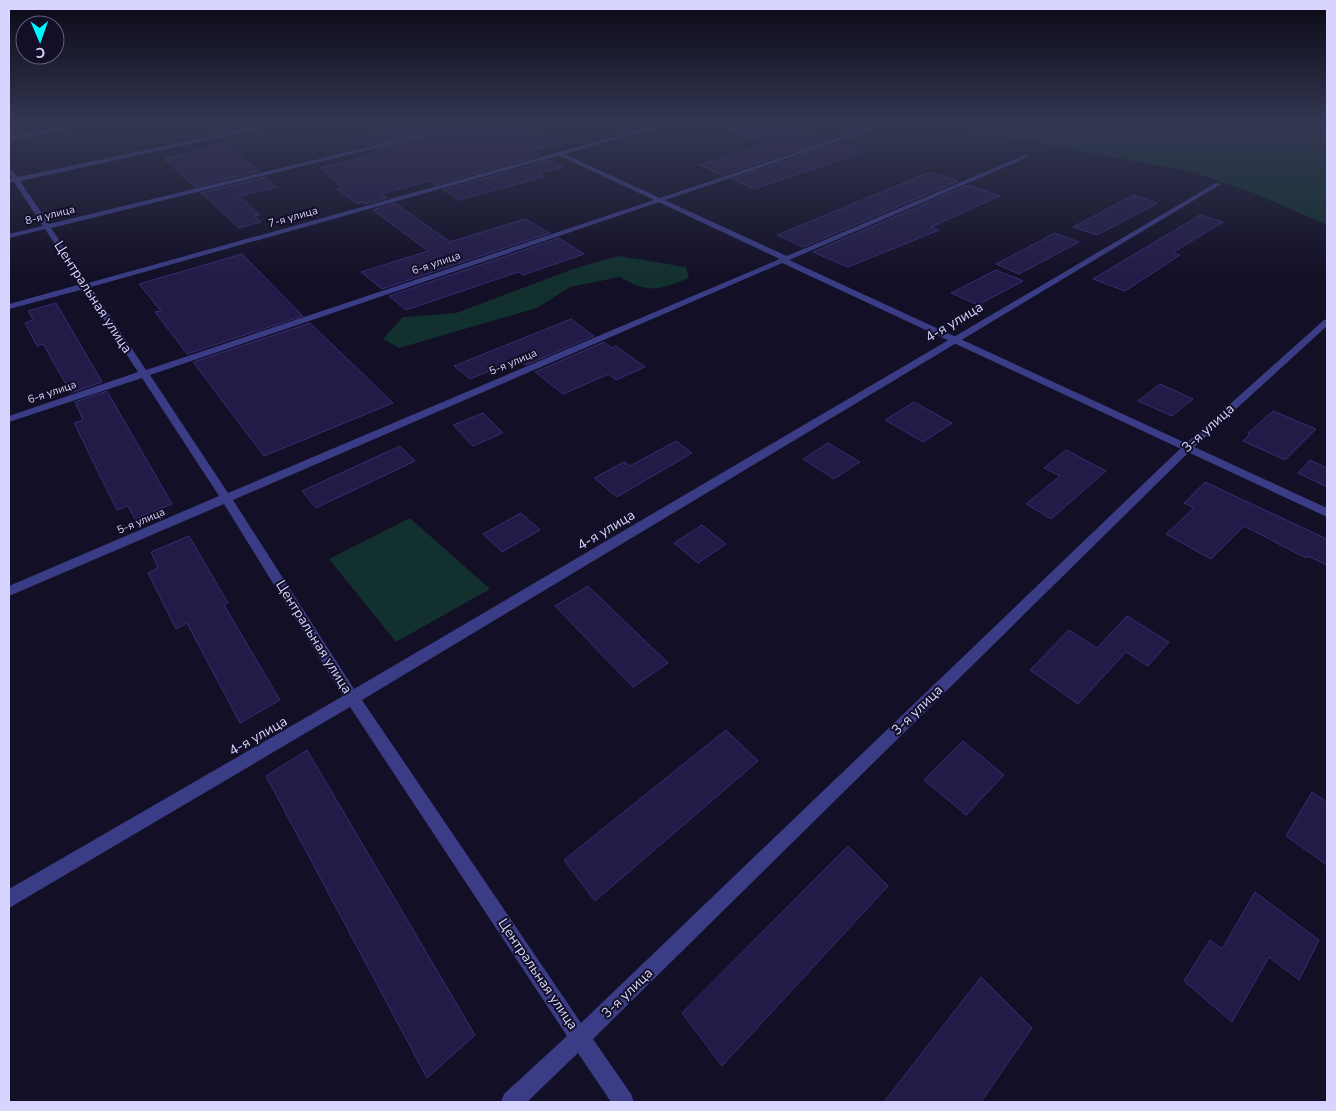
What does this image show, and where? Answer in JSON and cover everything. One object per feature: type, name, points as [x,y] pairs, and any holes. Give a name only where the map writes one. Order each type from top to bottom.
[{"type":"street","name":"8-я улица","points":[[9,236],[260,175]]},
{"type":"street","name":"7-я улица","points":[[9,307],[485,175]]},
{"type":"street","points":[[604,175],[1327,513]]},
{"type":"street","name":"6-я улица","points":[[9,419],[737,175]]},
{"type":"street","name":"5-я улица","points":[[9,591],[983,175]]},
{"type":"street","name":"Центральная улица","points":[[11,177],[47,226],[142,374],[226,498],[352,698],[623,1102]]},
{"type":"street","name":"4-я улица","points":[[9,899],[352,698],[1218,184]]},
{"type":"street","name":"3-я улица","points":[[512,1102],[1187,448],[1327,322]]},
{"type":"green space","points":[[1201,175],[1327,175],[1327,225],[1256,194]]},
{"type":"green space","points":[[618,256],[686,267],[689,278],[662,287],[647,288],[620,277],[570,287],[537,308],[399,348],[383,339],[403,317],[456,313],[573,269]]},
{"type":"green space","points":[[410,518],[490,589],[396,642],[329,559]]},
{"type":"building","points":[[182,175],[244,175],[195,187]]},
{"type":"building","points":[[328,175],[471,175],[435,185],[429,181],[381,194],[387,198],[365,204],[363,202],[357,204],[337,189],[343,188]]},
{"type":"building","points":[[497,175],[539,175],[543,177],[459,200],[443,190]]},
{"type":"building","points":[[744,175],[796,175],[754,189],[732,179]]},
{"type":"building","points":[[923,175],[939,175],[958,181],[803,247],[777,235]]},
{"type":"building","points":[[266,177],[277,187],[239,196],[260,215],[254,216],[261,222],[239,228],[201,193]]},
{"type":"building","points":[[968,185],[1000,196],[931,227],[939,230],[848,267],[813,252]]},
{"type":"building","points":[[1134,195],[1158,203],[1097,235],[1073,227]]},
{"type":"building","points":[[395,203],[450,242],[525,219],[550,233],[382,289],[361,272],[428,251],[373,210]]},
{"type":"building","points":[[1200,215],[1223,222],[1172,253],[1180,255],[1125,291],[1093,279]]},
{"type":"building","points":[[1055,233],[1079,242],[1019,274],[996,264]]},
{"type":"building","points":[[559,238],[584,254],[523,275],[518,272],[406,310],[389,296]]},
{"type":"building","points":[[242,254],[303,316],[187,354],[155,312],[161,311],[139,284]]},
{"type":"building","points":[[996,270],[1023,281],[978,305],[951,293]]},
{"type":"building","points":[[56,303],[102,382],[71,393],[43,344],[37,346],[25,323],[33,320],[28,311]]},
{"type":"building","points":[[571,319],[594,336],[526,365],[519,359],[470,379],[454,366]]},
{"type":"building","points":[[310,323],[393,403],[264,456],[193,362]]},
{"type":"building","points":[[604,342],[612,348],[616,346],[645,367],[616,380],[609,374],[563,394],[535,372]]},
{"type":"building","points":[[1160,384],[1193,399],[1172,416],[1138,401]]},
{"type":"building","points":[[107,391],[172,504],[135,519],[128,506],[117,510],[74,423],[83,420],[75,402]]},
{"type":"building","points":[[914,402],[952,423],[923,442],[885,420]]},
{"type":"building","points":[[1273,411],[1316,429],[1285,460],[1243,441],[1250,434],[1248,433]]},
{"type":"building","points":[[483,413],[503,433],[473,446],[453,425]]},
{"type":"building","points":[[676,441],[692,453],[617,497],[594,478],[624,462],[630,466]]},
{"type":"building","points":[[828,443],[860,462],[834,479],[803,459]]},
{"type":"building","points":[[400,446],[415,461],[316,508],[302,491]]},
{"type":"building","points":[[1066,450],[1106,471],[1051,519],[1026,504],[1060,476],[1044,468]]},
{"type":"building","points":[[1310,460],[1327,468],[1327,487],[1298,473]]},
{"type":"building","points":[[1205,482],[1327,539],[1327,565],[1308,556],[1306,558],[1244,526],[1211,559],[1166,534],[1194,508],[1184,503]]},
{"type":"building","points":[[521,513],[540,530],[502,552],[483,534]]},
{"type":"building","points":[[702,525],[726,544],[698,563],[674,543]]},
{"type":"building","points":[[189,536],[228,603],[224,605],[280,700],[240,723],[187,623],[176,629],[148,573],[158,568],[151,552]]},
{"type":"building","points":[[588,586],[668,663],[633,687],[555,606]]},
{"type":"building","points":[[1127,616],[1169,642],[1148,666],[1126,652],[1078,704],[1030,670],[1069,630],[1097,648]]},
{"type":"building","points":[[726,730],[758,761],[595,901],[564,860]]},
{"type":"building","points":[[963,741],[1004,775],[966,815],[924,780]]},
{"type":"building","points":[[307,750],[475,1035],[427,1078],[266,776]]},
{"type":"building","points":[[1312,792],[1327,802],[1327,865],[1286,836]]},
{"type":"building","points":[[848,846],[888,886],[722,1066],[682,1013]]},
{"type":"building","points":[[1255,892],[1319,940],[1299,980],[1269,957],[1232,1022],[1184,981],[1210,940],[1222,949]]},
{"type":"building","points":[[981,977],[1032,1028],[981,1102],[884,1102]]}]
